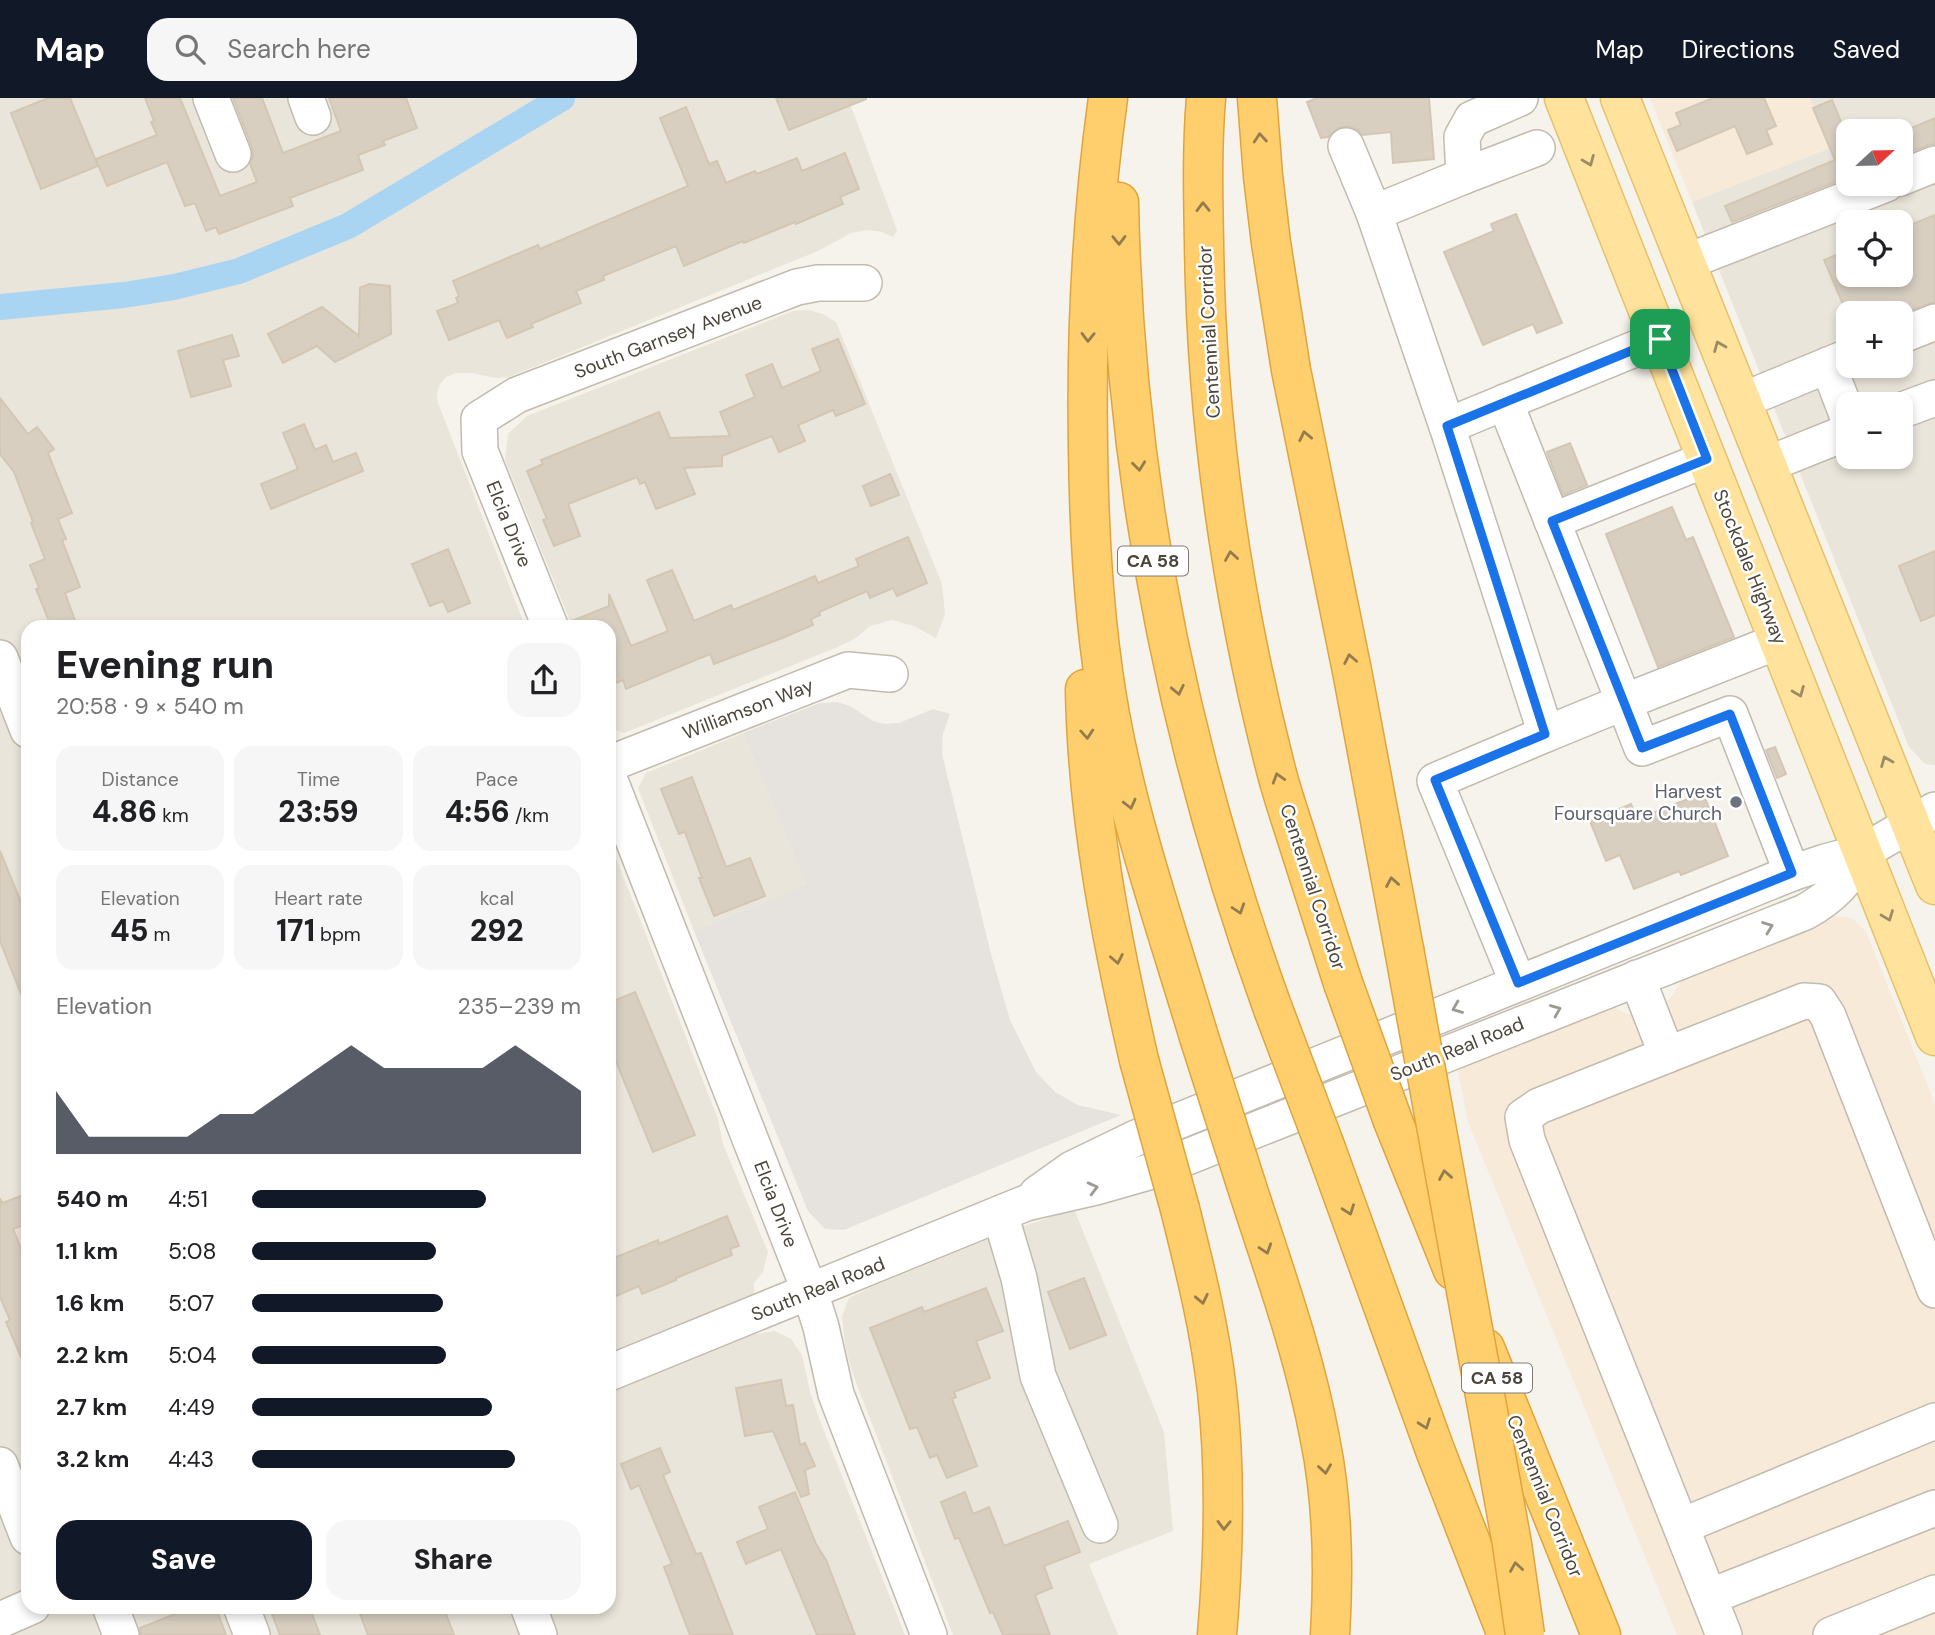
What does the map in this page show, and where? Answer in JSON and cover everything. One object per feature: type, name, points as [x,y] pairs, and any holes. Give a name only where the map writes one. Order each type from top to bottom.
[{"type":"highway","points":[[1108,98],[1094,220],[1087,404],[1088,494],[1100,650],[1121,766],[1140,843],[1311,1394],[1328,1490],[1332,1544],[1330,1635]]},
{"type":"highway","name":"CA 58","points":[[1120,98],[1120,261],[1132,418],[1145,515],[1182,708],[1225,866],[1250,944],[1435,1450],[1507,1635]]},
{"type":"highway","name":"Centennial Corridor","points":[[1206,98],[1204,284],[1210,382],[1228,534],[1256,692],[1276,769],[1343,983],[1393,1121],[1601,1635]]},
{"type":"highway","points":[[1257,98],[1271,243],[1291,370],[1352,671],[1404,949],[1512,1544],[1525,1635]]},
{"type":"highway","points":[[1088,494],[1083,631],[1090,768],[1106,901],[1118,967],[1139,1060],[1202,1297],[1217,1391],[1222,1440],[1224,1515],[1217,1635]]},
{"type":"main road","name":"Stockdale Highway","points":[[1564,98],[1935,1036]]},
{"type":"main road","points":[[1620,98],[1814,581],[1923,817],[1935,884]]},
{"type":"main road","points":[[1660,339],[1677,344],[1692,357],[1704,378],[1744,475],[1780,535],[1814,581]]},
{"type":"street","points":[[211,98],[233,154]]},
{"type":"street","points":[[1464,176],[1462,137],[1472,119],[1520,98]]},
{"type":"street","points":[[1346,146],[1374,214],[1447,426],[1545,734]]},
{"type":"street","points":[[1374,214],[1537,148]]},
{"type":"street","points":[[1913,173],[1935,164]]},
{"type":"street","points":[[1686,262],[1855,196]]},
{"type":"street","name":"South Garnsey Avenue","points":[[479,419],[517,395],[797,287],[818,283],[864,284]]},
{"type":"street","points":[[1913,331],[1935,322]]},
{"type":"street","points":[[1447,426],[1660,339]]},
{"type":"street","points":[[1741,401],[1836,362]]},
{"type":"street","points":[[1913,406],[1935,398]]},
{"type":"street","points":[[1505,402],[1642,748],[1730,714],[1792,873]]},
{"type":"street","name":"Elcia Drive","points":[[479,419],[480,451],[548,620]]},
{"type":"street","points":[[1766,465],[1836,437]]},
{"type":"street","points":[[1552,521],[1707,459]]},
{"type":"street","points":[[1518,983],[1435,780],[1779,641]]},
{"type":"street","points":[[0,659],[21,712]]},
{"type":"street","name":"Williamson Way","points":[[616,761],[848,670],[890,674]]},
{"type":"street","name":"Elcia Drive","points":[[616,796],[810,1292],[836,1394],[929,1635]]},
{"type":"street","name":"South Real Road","points":[[1013,1209],[1058,1177],[1111,1149],[1792,873],[1863,852],[1923,817]]},
{"type":"street","name":"South Real Road","points":[[616,1370],[1013,1209],[1152,1171],[1805,912],[1840,887],[1863,852]]},
{"type":"street","points":[[1637,978],[1667,1055]]},
{"type":"street","points":[[1724,1635],[1527,1140],[1523,1117],[1539,1106],[1804,1001],[1819,1002],[1828,1016],[1935,1290]]},
{"type":"street","points":[[1013,1209],[1019,1278],[1038,1376],[1100,1525]]},
{"type":"street","points":[[1682,1526],[1935,1421]]},
{"type":"street","points":[[0,1465],[21,1519]]},
{"type":"street","points":[[1709,1597],[1935,1508]]},
{"type":"street","points":[[1831,1635],[1935,1593]]},
{"type":"street","points":[[113,1614],[121,1635]]},
{"type":"street","points":[[244,1614],[252,1635]]},
{"type":"street","points":[[531,1614],[539,1635]]},
{"type":"shaded area","points":[[0,98],[848,98],[897,230],[893,237],[867,230],[851,233],[818,251],[509,377],[456,373],[446,377],[440,384],[438,403],[523,620],[21,620],[21,1614],[616,1614],[616,858],[718,1119],[723,1144],[768,1252],[763,1272],[754,1283],[756,1334],[775,1331],[791,1339],[802,1355],[819,1418],[905,1635],[0,1635]]},
{"type":"shaded area","points":[[1650,98],[1810,98],[1830,148],[1692,202]]},
{"type":"shaded area","points":[[1810,98],[1935,98],[1935,765],[1925,764],[1909,747],[1692,202],[1830,148]]},
{"type":"shaded area","points":[[809,310],[836,322],[942,584],[945,614],[936,638],[914,626],[892,620],[870,626],[856,638],[838,647],[624,733],[616,730],[616,620],[570,620],[505,460],[508,434],[527,416],[793,311]]},
{"type":"shaded area","points":[[837,702],[850,706],[873,721],[885,724],[899,723],[933,709],[950,714],[943,734],[942,754],[1010,1020],[1036,1072],[1055,1092],[1078,1105],[1121,1115],[844,1230],[825,1229],[808,1211],[694,931],[806,884],[743,733],[820,703]]},
{"type":"shaded area","points":[[743,733],[806,884],[694,931],[638,788],[646,773]]},
{"type":"shaded area","points":[[1834,916],[1852,918],[1866,932],[1935,1104],[1935,1635],[1677,1635],[1468,1122],[1457,1065],[1613,1006],[1628,1015],[1669,1000],[1681,981]]},
{"type":"shaded area","points":[[1074,1209],[1164,1432],[1173,1531],[1089,1564],[1118,1635],[953,1635],[851,1369],[842,1316],[849,1298],[867,1289],[996,1236]]},
{"type":"building","points":[[48,98],[70,98],[98,166],[41,189],[11,113]]},
{"type":"building","points":[[145,98],[180,98],[220,196],[257,182],[250,164],[252,147],[233,98],[262,98],[283,153],[341,131],[329,98],[406,98],[417,128],[383,141],[385,145],[358,155],[363,170],[290,198],[293,206],[219,234],[216,227],[206,231],[195,203],[185,206],[167,162],[107,186],[96,159],[157,135]]},
{"type":"building","points":[[776,98],[866,98],[866,99],[789,130]]},
{"type":"building","points":[[1317,98],[1429,98],[1434,159],[1393,163],[1391,132],[1362,135],[1348,126],[1338,128],[1328,137],[1321,138],[1307,102]]},
{"type":"building","points":[[1713,98],[1764,98],[1776,126],[1766,130],[1772,144],[1747,154],[1735,126],[1677,151],[1668,130],[1681,125],[1676,113]]},
{"type":"building","points":[[1832,100],[1840,119],[1836,119],[1836,182],[1732,222],[1725,206],[1835,160],[1813,108]]},
{"type":"building","points":[[686,107],[709,164],[717,161],[726,183],[797,158],[802,171],[845,153],[859,189],[840,197],[843,204],[684,266],[676,246],[603,276],[604,280],[576,291],[581,303],[531,324],[533,327],[507,338],[499,320],[449,340],[437,311],[458,303],[456,298],[459,296],[453,281],[538,245],[540,249],[688,186],[660,118]]},
{"type":"building","points":[[1935,118],[1935,144],[1913,151],[1913,127]]},
{"type":"building","points":[[1516,214],[1562,323],[1537,333],[1533,324],[1483,345],[1444,252],[1494,231],[1491,224]]},
{"type":"building","points":[[1935,215],[1935,302],[1913,310],[1913,301],[1842,301],[1824,260],[1836,255],[1836,287],[1913,287],[1913,224]]},
{"type":"building","points":[[369,284],[390,286],[391,334],[335,362],[317,346],[283,363],[268,334],[322,307],[359,336],[360,288]]},
{"type":"building","points":[[232,335],[239,356],[223,360],[231,386],[191,397],[178,351]]},
{"type":"building","points":[[838,339],[865,404],[836,416],[833,410],[798,425],[805,441],[779,452],[772,436],[722,456],[722,466],[684,468],[695,494],[656,509],[645,482],[640,484],[637,477],[568,504],[580,536],[554,546],[543,520],[547,519],[527,471],[543,464],[541,460],[659,412],[670,438],[730,436],[720,412],[755,397],[746,375],[772,364],[782,388],[821,371],[812,349]]},
{"type":"building","points":[[0,398],[28,434],[37,427],[54,449],[48,453],[72,513],[58,519],[66,539],[62,540],[80,587],[65,593],[75,620],[49,620],[30,565],[45,559],[14,472],[0,454]]},
{"type":"building","points":[[304,424],[315,450],[326,445],[333,462],[356,453],[363,471],[271,509],[261,484],[298,469],[283,433]]},
{"type":"building","points":[[1570,443],[1587,485],[1563,495],[1547,452]]},
{"type":"building","points":[[890,474],[899,495],[871,506],[863,486]]},
{"type":"building","points":[[1672,507],[1686,540],[1693,537],[1734,637],[1658,667],[1606,534]]},
{"type":"building","points":[[908,537],[927,583],[897,596],[893,588],[870,598],[867,591],[819,612],[820,615],[811,619],[813,625],[782,638],[714,664],[710,654],[626,689],[623,680],[616,683],[616,620],[574,620],[609,606],[609,594],[631,646],[668,631],[647,580],[672,570],[694,621],[731,605],[733,610],[815,576],[818,583],[859,566],[856,559]]},
{"type":"building","points":[[448,549],[470,603],[448,612],[443,601],[430,606],[412,564]]},
{"type":"building","points":[[1935,551],[1935,615],[1921,621],[1899,566]]},
{"type":"building","points":[[1775,747],[1786,774],[1777,778],[1766,750]]},
{"type":"building","points":[[692,777],[726,867],[750,858],[765,896],[714,916],[685,832],[679,834],[661,789]]},
{"type":"building","points":[[1703,793],[1728,856],[1681,875],[1679,871],[1634,889],[1620,855],[1606,861],[1590,821],[1631,804],[1637,819]]},
{"type":"building","points":[[0,851],[21,902],[21,994],[0,941]]},
{"type":"building","points":[[635,992],[695,1135],[653,1152],[616,1061],[616,1000]]},
{"type":"building","points":[[21,1196],[21,1226],[13,1229],[21,1248],[21,1357],[6,1322],[10,1320],[0,1297],[0,1199],[3,1203]]},
{"type":"building","points":[[727,1216],[739,1246],[730,1249],[732,1255],[642,1294],[639,1286],[616,1296],[616,1257],[658,1240],[659,1244]]},
{"type":"building","points":[[1084,1278],[1106,1335],[1070,1349],[1048,1292]]},
{"type":"building","points":[[986,1288],[1003,1331],[976,1341],[990,1378],[954,1392],[956,1397],[952,1399],[977,1466],[947,1478],[937,1455],[930,1458],[917,1427],[910,1429],[870,1328],[922,1307],[924,1312]]},
{"type":"building","points":[[781,1380],[786,1406],[793,1405],[800,1445],[805,1443],[815,1466],[805,1470],[809,1494],[801,1497],[773,1431],[745,1436],[736,1388]]},
{"type":"building","points":[[660,1448],[670,1472],[663,1475],[696,1554],[701,1553],[733,1635],[690,1635],[664,1567],[672,1564],[639,1485],[631,1489],[621,1464]]},
{"type":"building","points":[[795,1492],[816,1544],[826,1560],[855,1635],[817,1635],[781,1549],[746,1564],[737,1542],[768,1529],[759,1507]]},
{"type":"building","points":[[965,1492],[973,1514],[989,1507],[1004,1546],[1068,1521],[1080,1552],[1044,1566],[1052,1588],[1035,1595],[1050,1635],[1003,1635],[993,1612],[990,1613],[959,1538],[955,1539],[941,1502]]},
{"type":"building","points":[[175,1614],[218,1614],[226,1635],[141,1635],[140,1628]]},
{"type":"building","points":[[272,1614],[312,1614],[320,1635],[280,1635]]},
{"type":"building","points":[[360,1614],[446,1614],[454,1635],[368,1635]]},
{"type":"waterway","points":[[0,307],[124,295],[174,287],[239,271],[348,226],[562,98]]},
{"type":"place","name":"Harvest Foursquare Church","points":[[1736,802]]},
{"type":"route","points":[[1660,339],[1707,459],[1552,521],[1642,748],[1730,714],[1792,873],[1518,983],[1435,780],[1545,734],[1447,426],[1660,339]]}]
